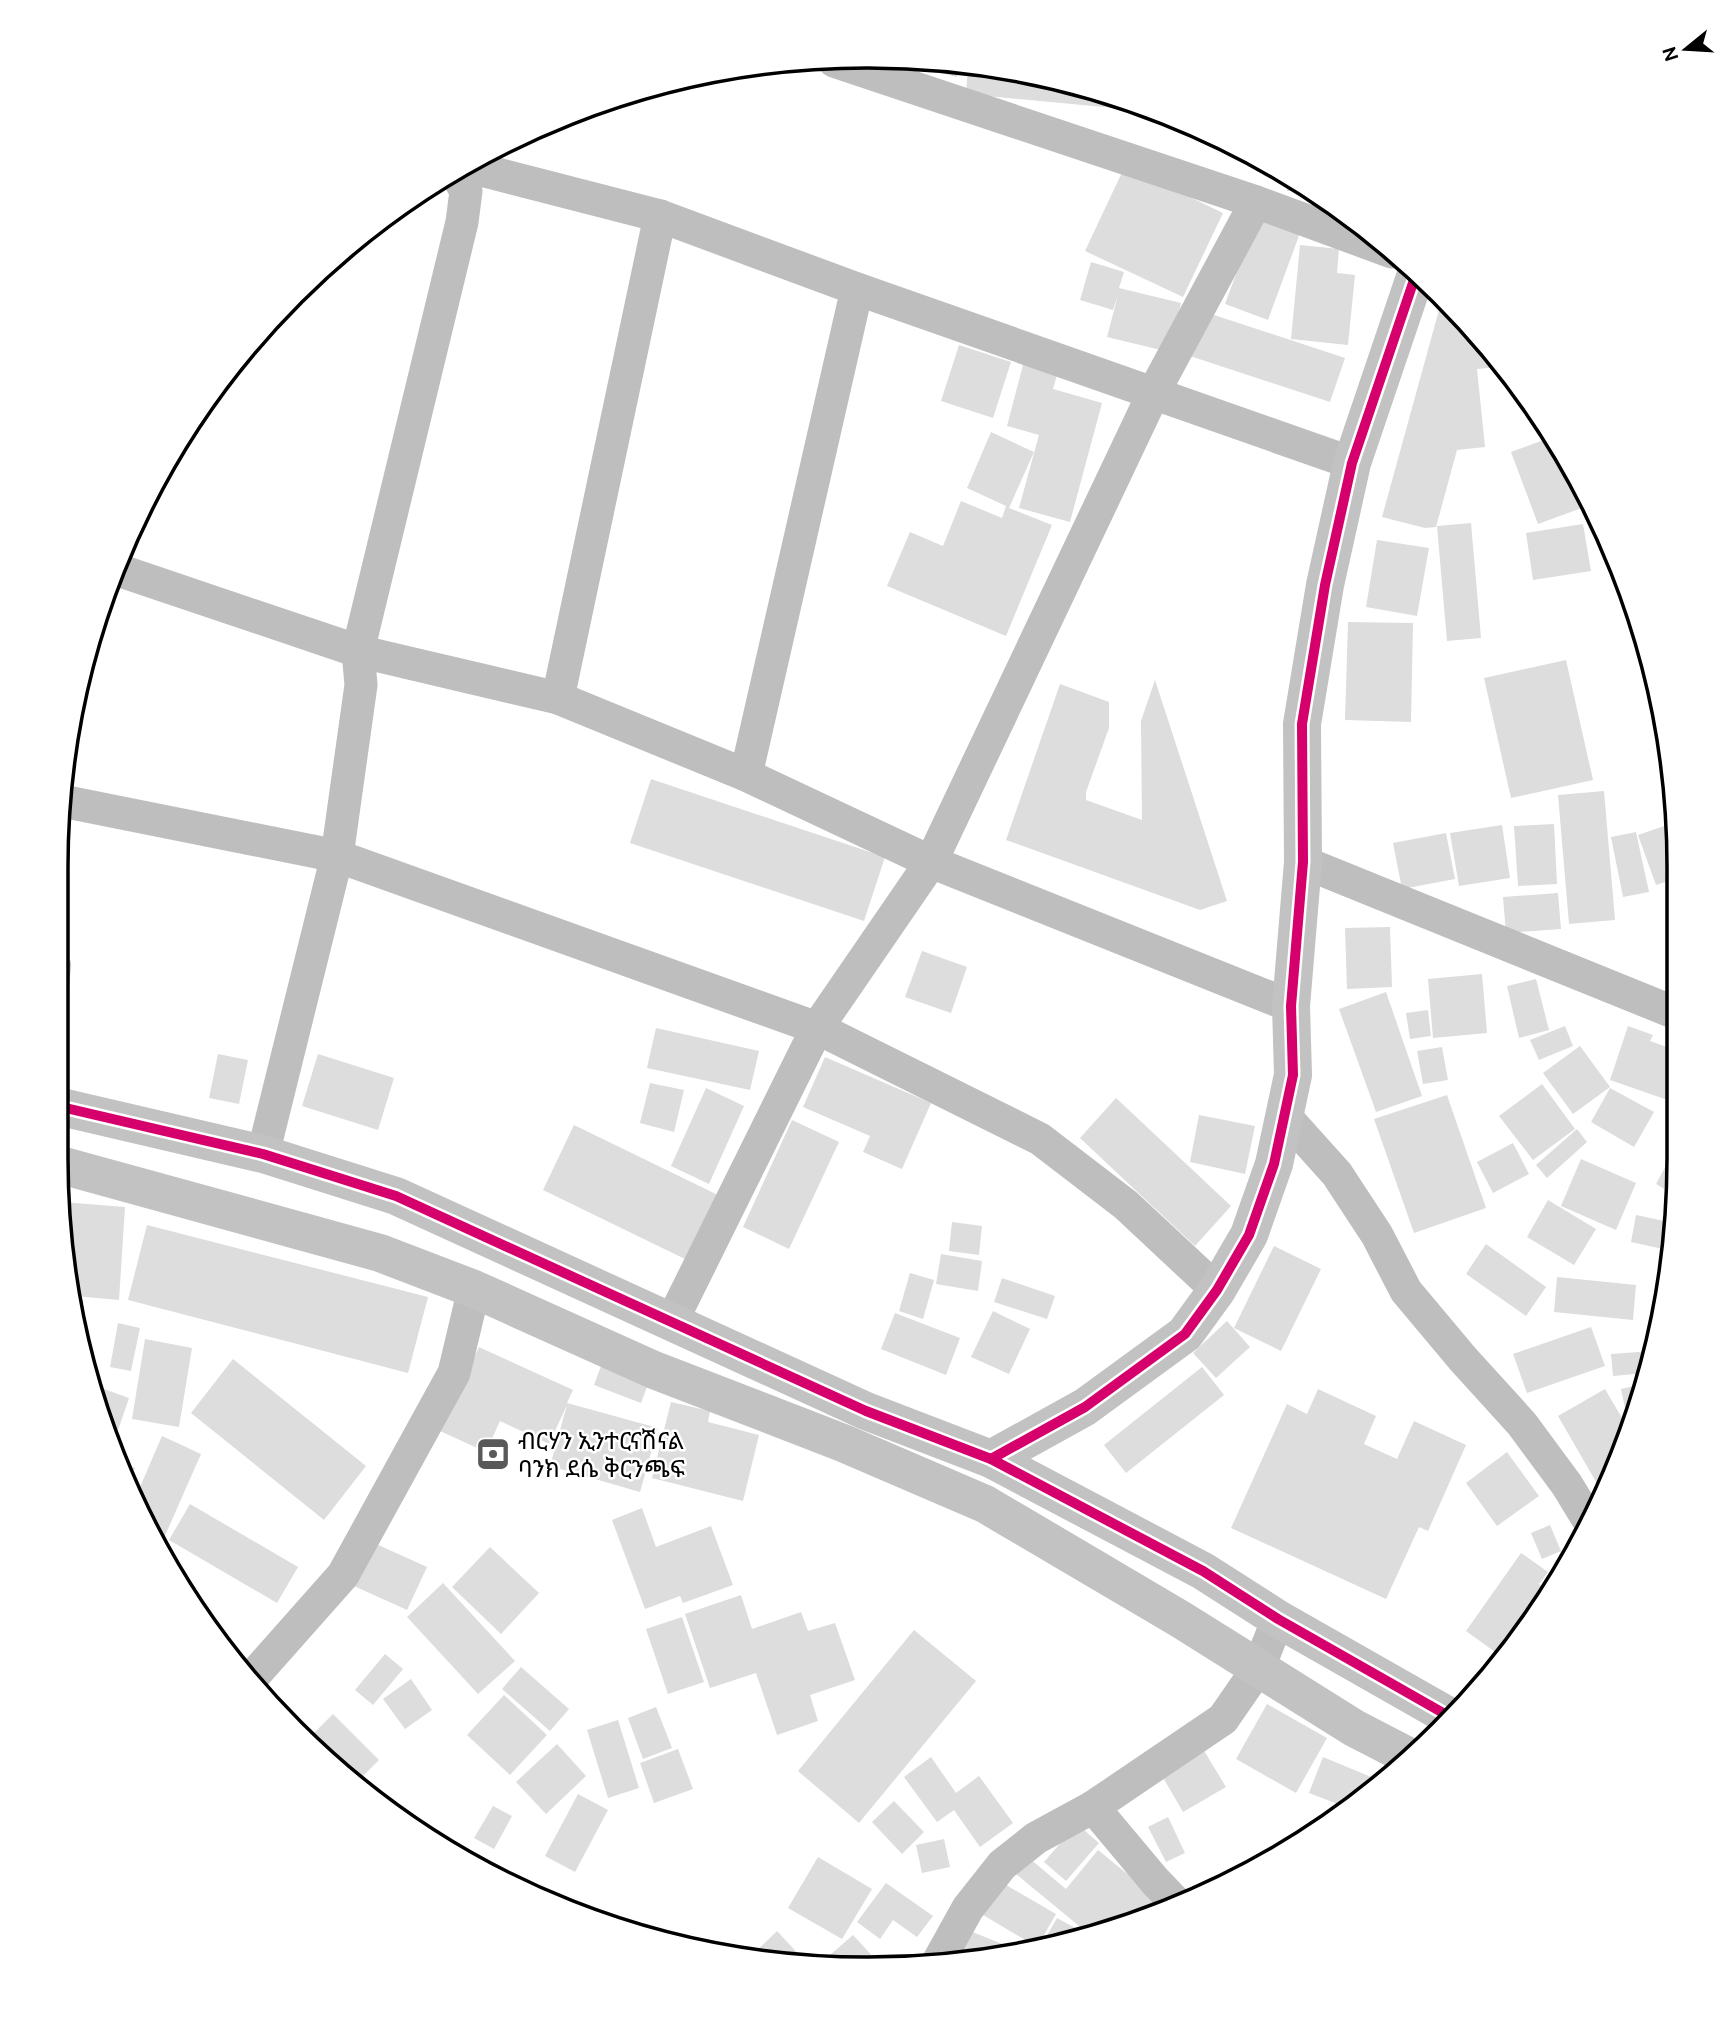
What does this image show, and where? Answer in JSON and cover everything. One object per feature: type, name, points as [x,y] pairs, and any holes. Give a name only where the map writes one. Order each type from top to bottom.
[{"type":"street","points":[[856,68],[1256,202],[1366,243]]},
{"type":"street","points":[[479,169],[660,216],[857,289],[1352,463]]},
{"type":"street","points":[[263,1154],[337,856],[361,685],[358,651],[462,222],[466,191],[460,180]]},
{"type":"street","points":[[671,1323],[817,1028],[931,862],[1154,392],[1256,202]]},
{"type":"street","points":[[558,698],[660,216]]},
{"type":"street","points":[[991,1459],[1085,1406],[1185,1334],[1217,1290],[1249,1235],[1274,1164],[1293,1075],[1291,1006],[1303,862],[1303,724],[1325,585],[1352,463],[1413,284]]},
{"type":"street","points":[[746,775],[857,289]]},
{"type":"street","points":[[125,572],[358,651],[558,698],[746,775],[931,862],[1291,1006]]},
{"type":"street","points":[[71,803],[337,856],[817,1028],[1040,1139],[1126,1206],[1217,1290]]},
{"type":"street","points":[[1303,862],[1667,1010]]},
{"type":"street","points":[[68,1109],[263,1154],[396,1196],[866,1411],[991,1459],[1203,1571],[1278,1619],[1442,1713]]},
{"type":"street","points":[[1284,1115],[1337,1174],[1377,1235],[1406,1291],[1462,1359],[1522,1424],[1583,1512]]},
{"type":"street","points":[[68,1167],[380,1253],[474,1289],[654,1370],[844,1443],[985,1504],[1259,1667],[1354,1728],[1401,1752]]},
{"type":"street","points":[[257,1672],[342,1575],[454,1373],[474,1289]]},
{"type":"street","points":[[943,1953],[968,1908],[1002,1865],[1036,1838],[1093,1807],[1223,1719],[1259,1667],[1278,1619]]},
{"type":"street","points":[[1093,1807],[1170,1897]]},
{"type":"building","points":[[935,71],[958,74],[957,77]]},
{"type":"building","points":[[967,75],[1074,95],[1115,108],[966,94]]},
{"type":"building","points":[[1125,166],[1223,213],[1183,297],[1085,251]]},
{"type":"building","points":[[1257,217],[1300,233],[1268,320],[1225,304]]},
{"type":"building","points":[[1300,245],[1339,249],[1337,273],[1355,275],[1348,345],[1291,339]]},
{"type":"building","points":[[1091,262],[1124,272],[1119,288],[1181,303],[1169,352],[1107,337],[1118,295],[1113,310],[1080,300]]},
{"type":"building","points":[[1439,309],[1491,368],[1477,369],[1485,447],[1457,450],[1436,527],[1425,528],[1382,517]]},
{"type":"building","points":[[1205,312],[1345,358],[1330,402],[1190,356]]},
{"type":"building","points":[[959,345],[1011,362],[993,418],[941,401]]},
{"type":"building","points":[[1024,361],[1058,371],[1053,389],[1102,403],[1070,522],[1019,508],[1039,435],[1007,426]]},
{"type":"building","points":[[991,432],[1034,452],[1009,508],[1052,525],[1006,636],[887,586],[910,532],[943,546],[961,501],[1002,518],[1006,506],[967,488]]},
{"type":"building","points":[[1543,440],[1581,508],[1538,524],[1511,452]]},
{"type":"building","points":[[1471,523],[1481,638],[1447,641],[1437,526]]},
{"type":"building","points":[[1583,524],[1591,571],[1533,580],[1526,533]]},
{"type":"building","points":[[1377,540],[1429,548],[1417,616],[1366,607]]},
{"type":"building","points":[[1348,622],[1413,623],[1411,722],[1345,720]]},
{"type":"building","points":[[1566,660],[1593,780],[1511,798],[1484,678]]},
{"type":"building","points":[[1155,680],[1227,901],[1200,910],[1006,840],[1060,684],[1109,702],[1109,728],[1086,792],[1086,800],[1142,820],[1141,721]]},
{"type":"building","points":[[651,779],[885,857],[864,921],[630,843]]},
{"type":"building","points":[[1604,791],[1615,920],[1569,924],[1558,795]]},
{"type":"building","points":[[1554,824],[1557,884],[1518,886],[1514,826]]},
{"type":"building","points":[[1502,825],[1510,878],[1459,886],[1450,833]]},
{"type":"building","points":[[1665,826],[1667,882],[1656,885],[1638,835]]},
{"type":"building","points":[[1636,832],[1649,892],[1623,897],[1611,837]]},
{"type":"building","points":[[1446,833],[1455,879],[1402,889],[1393,843]]},
{"type":"building","points":[[1558,893],[1561,929],[1506,933],[1503,897]]},
{"type":"building","points":[[1390,927],[1392,987],[1347,989],[1345,928]]},
{"type":"building","points":[[922,951],[967,967],[951,1013],[905,997]]},
{"type":"building","points":[[1482,974],[1487,1033],[1433,1038],[1428,979]]},
{"type":"building","points":[[1536,979],[1549,1030],[1519,1038],[1507,986]]},
{"type":"building","points":[[1386,992],[1422,1096],[1376,1112],[1339,1009]]},
{"type":"building","points":[[1428,1010],[1431,1036],[1410,1039],[1406,1013]]},
{"type":"building","points":[[1565,1026],[1573,1046],[1539,1060],[1530,1040]]},
{"type":"building","points":[[1628,1026],[1653,1035],[1650,1041],[1667,1047],[1667,1100],[1610,1080]]},
{"type":"building","points":[[656,1028],[759,1051],[750,1090],[647,1068]]},
{"type":"building","points":[[1580,1046],[1610,1087],[1573,1114],[1543,1073]]},
{"type":"building","points":[[1442,1047],[1448,1080],[1423,1084],[1417,1051]]},
{"type":"building","points":[[218,1054],[248,1060],[239,1104],[209,1098]]},
{"type":"building","points":[[318,1054],[394,1078],[378,1130],[302,1106]]},
{"type":"building","points":[[825,1057],[931,1103],[902,1169],[863,1152],[870,1136],[803,1107]]},
{"type":"building","points":[[650,1083],[684,1090],[674,1132],[640,1123]]},
{"type":"building","points":[[1542,1084],[1575,1129],[1533,1160],[1499,1116]]},
{"type":"building","points":[[706,1088],[744,1106],[709,1184],[671,1166]]},
{"type":"building","points":[[1610,1088],[1654,1112],[1634,1147],[1591,1122]]},
{"type":"building","points":[[1447,1095],[1486,1208],[1414,1233],[1374,1119]]},
{"type":"building","points":[[1116,1098],[1231,1206],[1195,1246],[1080,1138]]},
{"type":"building","points":[[1199,1115],[1255,1126],[1245,1174],[1190,1162]]},
{"type":"building","points":[[792,1120],[839,1142],[789,1249],[743,1227]]},
{"type":"building","points":[[574,1125],[718,1195],[687,1260],[543,1190]]},
{"type":"building","points":[[1577,1129],[1587,1142],[1547,1178],[1536,1165]]},
{"type":"building","points":[[1513,1143],[1529,1174],[1493,1193],[1477,1162]]},
{"type":"building","points":[[1581,1159],[1636,1183],[1616,1230],[1561,1206]]},
{"type":"building","points":[[1667,1164],[1666,1190],[1656,1184]]},
{"type":"building","points":[[1548,1200],[1596,1229],[1574,1265],[1527,1237]]},
{"type":"building","points":[[70,1203],[125,1207],[119,1300],[81,1297]]},
{"type":"building","points":[[1636,1215],[1664,1221],[1661,1249],[1631,1242]]},
{"type":"building","points":[[952,1222],[982,1226],[979,1255],[949,1251]]},
{"type":"building","points":[[147,1225],[428,1297],[408,1373],[128,1300]]},
{"type":"building","points":[[1486,1244],[1546,1287],[1526,1316],[1466,1274]]},
{"type":"building","points":[[1274,1246],[1321,1269],[1281,1351],[1234,1328]]},
{"type":"building","points":[[941,1254],[982,1261],[978,1291],[936,1284]]},
{"type":"building","points":[[910,1273],[934,1280],[923,1319],[899,1311]]},
{"type":"building","points":[[1557,1277],[1636,1285],[1633,1320],[1554,1312]]},
{"type":"building","points":[[1002,1278],[1055,1296],[1047,1319],[994,1302]]},
{"type":"building","points":[[993,1311],[1030,1329],[1009,1374],[971,1357]]},
{"type":"building","points":[[895,1313],[960,1338],[946,1375],[881,1349]]},
{"type":"building","points":[[1227,1321],[1250,1347],[1216,1378],[1193,1353]]},
{"type":"building","points":[[118,1323],[140,1328],[131,1371],[110,1367]]},
{"type":"building","points":[[1591,1327],[1605,1366],[1527,1393],[1513,1354]]},
{"type":"building","points":[[145,1339],[192,1348],[179,1427],[132,1419]]},
{"type":"building","points":[[479,1347],[573,1390],[567,1403],[658,1428],[640,1492],[550,1466],[567,1405],[549,1444],[500,1421],[486,1452],[440,1431]]},
{"type":"building","points":[[1643,1352],[1637,1374],[1613,1376],[1611,1354]]},
{"type":"building","points":[[604,1358],[651,1376],[641,1403],[594,1385]]},
{"type":"building","points":[[233,1359],[366,1466],[324,1520],[191,1413]]},
{"type":"building","points":[[1202,1367],[1224,1395],[1126,1473],[1104,1445]]},
{"type":"building","points":[[1633,1386],[1626,1408],[1625,1408],[1621,1389]]},
{"type":"building","points":[[1318,1389],[1376,1416],[1364,1444],[1397,1459],[1414,1421],[1466,1445],[1428,1531],[1419,1527],[1386,1599],[1231,1528],[1287,1404],[1307,1414]]},
{"type":"building","points":[[1605,1389],[1622,1419],[1597,1483],[1558,1416]]},
{"type":"building","points":[[103,1390],[129,1398],[118,1432],[111,1414]]},
{"type":"building","points":[[671,1402],[710,1411],[708,1422],[759,1435],[743,1501],[652,1478]]},
{"type":"building","points":[[162,1436],[201,1454],[164,1537],[140,1487]]},
{"type":"building","points":[[1507,1452],[1539,1496],[1497,1526],[1466,1483]]},
{"type":"building","points":[[190,1504],[298,1567],[277,1603],[169,1540]]},
{"type":"building","points":[[642,1508],[656,1547],[711,1526],[733,1585],[683,1603],[680,1596],[645,1609],[612,1520]]},
{"type":"building","points":[[1550,1525],[1561,1551],[1542,1559],[1531,1533]]},
{"type":"building","points":[[363,1538],[427,1567],[407,1610],[343,1581]]},
{"type":"building","points":[[490,1547],[539,1593],[501,1634],[452,1587]]},
{"type":"building","points":[[1521,1553],[1548,1572],[1539,1584],[1542,1586],[1532,1602],[1495,1652],[1466,1631]]},
{"type":"building","points":[[443,1583],[515,1661],[478,1694],[407,1617]]},
{"type":"building","points":[[741,1595],[752,1629],[801,1612],[808,1631],[835,1623],[855,1680],[810,1695],[818,1721],[777,1735],[756,1673],[710,1688],[685,1614]]},
{"type":"building","points":[[682,1617],[704,1682],[668,1694],[646,1629]]},
{"type":"building","points":[[914,1630],[976,1681],[859,1823],[798,1771]]},
{"type":"building","points":[[385,1654],[403,1669],[373,1705],[355,1690]]},
{"type":"building","points":[[521,1667],[569,1709],[550,1731],[502,1689]]},
{"type":"building","points":[[411,1679],[432,1710],[405,1729],[383,1699]]},
{"type":"building","points":[[504,1695],[547,1735],[510,1775],[467,1735]]},
{"type":"building","points":[[1267,1704],[1327,1738],[1296,1793],[1236,1759]]},
{"type":"building","points":[[656,1707],[672,1748],[643,1759],[628,1718]]},
{"type":"building","points":[[333,1714],[379,1760],[363,1776],[314,1733]]},
{"type":"building","points":[[618,1720],[639,1788],[608,1798],[587,1730]]},
{"type":"building","points":[[557,1744],[586,1776],[546,1814],[516,1782]]},
{"type":"building","points":[[678,1749],[693,1789],[654,1803],[640,1763]]},
{"type":"building","points":[[1203,1749],[1226,1787],[1183,1812],[1161,1774]]},
{"type":"building","points":[[931,1757],[956,1793],[979,1776],[1013,1823],[980,1847],[954,1810],[937,1822],[904,1777]]},
{"type":"building","points":[[1323,1757],[1371,1777],[1337,1804],[1309,1793]]},
{"type":"building","points":[[578,1794],[608,1810],[575,1872],[545,1856]]},
{"type":"building","points":[[894,1801],[924,1832],[902,1854],[872,1822]]},
{"type":"building","points":[[493,1806],[512,1816],[494,1849],[474,1838]]},
{"type":"building","points":[[1168,1817],[1185,1853],[1166,1862],[1148,1827]]},
{"type":"building","points":[[1077,1824],[1099,1843],[1066,1881],[1044,1862]]},
{"type":"building","points":[[944,1839],[950,1867],[922,1873],[916,1845]]},
{"type":"building","points":[[1098,1850],[1160,1901],[1081,1928],[1016,1874],[1029,1858],[1066,1889]]},
{"type":"building","points":[[818,1857],[872,1889],[842,1939],[788,1908]]},
{"type":"building","points":[[1001,1882],[1056,1914],[1043,1937],[1026,1940],[983,1915]]},
{"type":"building","points":[[886,1883],[933,1916],[917,1937],[893,1920],[880,1939],[857,1922]]},
{"type":"building","points":[[1057,1918],[1077,1929],[1074,1930],[1047,1936]]},
{"type":"building","points":[[777,1931],[798,1953],[763,1950],[758,1949]]},
{"type":"building","points":[[970,1931],[1004,1944],[972,1950],[962,1951]]},
{"type":"building","points":[[853,1935],[873,1957],[868,1957],[829,1956]]},
{"type":"cycle path","points":[[991,1459],[1085,1407],[1185,1334],[1217,1290],[1249,1235],[1274,1164],[1293,1075],[1291,1006],[1303,862],[1302,724],[1325,585],[1352,463],[1413,284]]},
{"type":"cycle path","points":[[68,1109],[263,1154],[396,1196],[866,1411],[991,1459],[1203,1571],[1278,1619],[1442,1713]]},
{"type":"place","name":"ብርሃን ኢንተርናሽናል ባንክ ደሴ ቅርንጫፍ","points":[[493,1454]]}]
